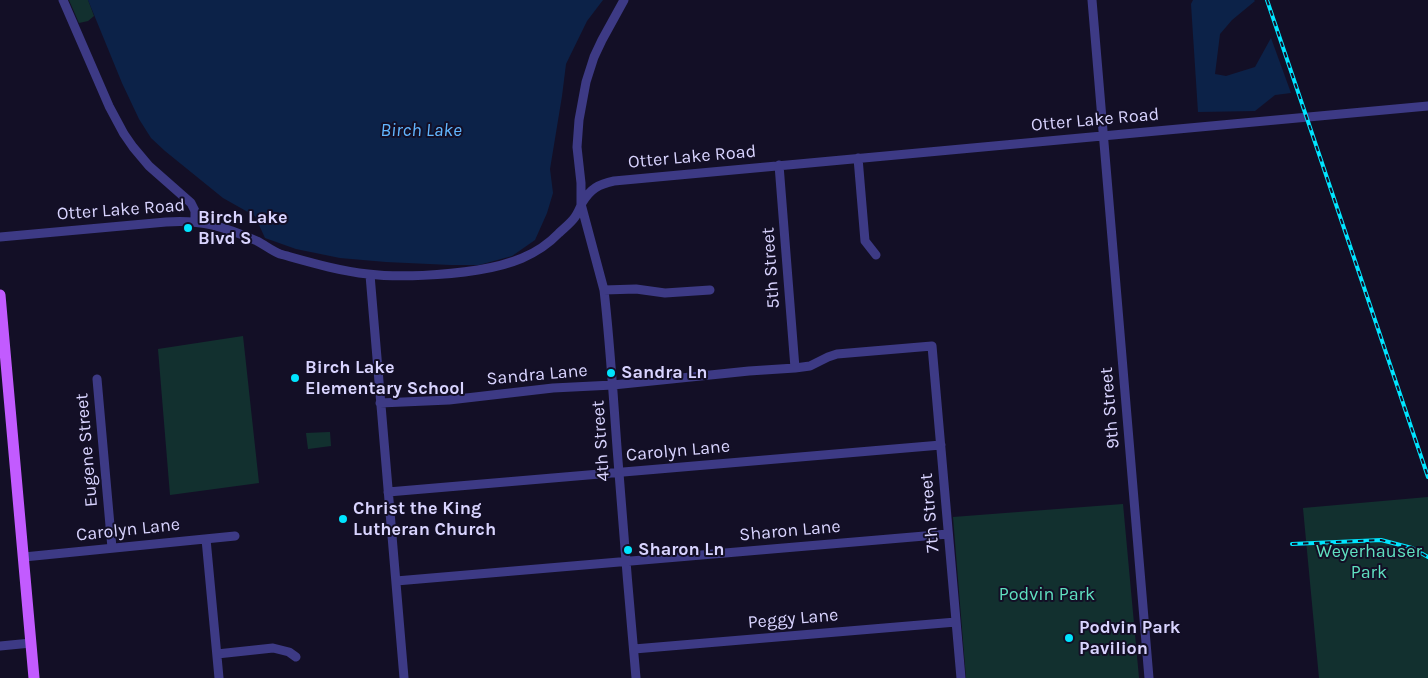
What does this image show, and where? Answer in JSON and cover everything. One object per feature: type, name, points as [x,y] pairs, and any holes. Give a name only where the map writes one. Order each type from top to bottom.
[{"type":"main road","points":[[0,295],[34,678]]},
{"type":"street","points":[[63,0],[107,103],[120,127],[133,147],[149,166],[192,203],[195,211],[195,221]]},
{"type":"street","name":"4th Street","points":[[624,0],[602,40],[586,82],[578,120],[577,147],[581,204],[604,290],[636,678]]},
{"type":"street","name":"9th Street","points":[[1092,0],[1149,678]]},
{"type":"street","name":"Otter Lake Road","points":[[0,237],[195,221],[224,227],[278,253],[329,267],[370,274],[404,275],[463,272],[516,261],[534,253],[559,234],[575,217],[587,194],[606,182],[1428,106]]},
{"type":"street","points":[[858,158],[865,241],[876,255]]},
{"type":"street","name":"5th Street","points":[[779,166],[795,368]]},
{"type":"street","points":[[370,274],[404,678]]},
{"type":"street","points":[[604,290],[636,289],[665,293],[710,290]]},
{"type":"street","name":"Sandra Lane","points":[[380,404],[449,400],[553,388],[613,385],[795,368],[810,366],[841,353],[932,346]]},
{"type":"street","name":"7th Street","points":[[932,346],[961,678]]},
{"type":"street","name":"Eugene Street","points":[[97,379],[112,548]]},
{"type":"street","name":"Carolyn Lane","points":[[388,492],[941,445]]},
{"type":"street","name":"Sharon Lane","points":[[396,581],[948,534]]},
{"type":"street","name":"Carolyn Lane","points":[[24,557],[235,536]]},
{"type":"street","points":[[206,539],[219,678]]},
{"type":"street","name":"Peggy Lane","points":[[634,650],[956,622]]},
{"type":"street","points":[[0,646],[31,644]]},
{"type":"street","points":[[216,654],[272,648],[289,652],[296,657]]},
{"type":"green space","points":[[69,0],[88,0],[94,16],[88,21],[79,23]]},
{"type":"green space","points":[[243,336],[259,483],[170,495],[158,349]]},
{"type":"green space","points":[[330,432],[331,446],[308,449],[306,433]]},
{"type":"green space","name":"Weyerhauser Park","points":[[1428,497],[1428,678],[1319,678],[1303,508]]},
{"type":"green space","name":"Podvin Park","points":[[1123,504],[1139,678],[966,678],[953,517]]},
{"type":"water","name":"Birch Lake","points":[[88,0],[603,0],[587,21],[566,64],[550,169],[553,193],[547,213],[535,240],[512,256],[479,265],[451,265],[340,258],[296,249],[265,238],[255,216],[223,198],[151,138],[139,119],[122,83]]},
{"type":"water","points":[[1193,0],[1254,0],[1220,34],[1215,74],[1226,76],[1255,67],[1271,38],[1291,93],[1275,95],[1255,111],[1198,112],[1191,4]]},
{"type":"railway","points":[[1267,0],[1428,477]]},
{"type":"railway","points":[[1292,544],[1381,540],[1412,548],[1428,557]]},
{"type":"place","name":"Birch Lake Blvd S","points":[[188,228]]},
{"type":"place","name":"Sandra Ln","points":[[611,373]]},
{"type":"place","name":"Birch Lake Elementary School","points":[[295,378]]},
{"type":"place","name":"Christ the King Lutheran Church","points":[[343,519]]},
{"type":"place","name":"Sharon Ln","points":[[628,550]]},
{"type":"place","name":"Podvin Park Pavilion","points":[[1069,638]]}]
